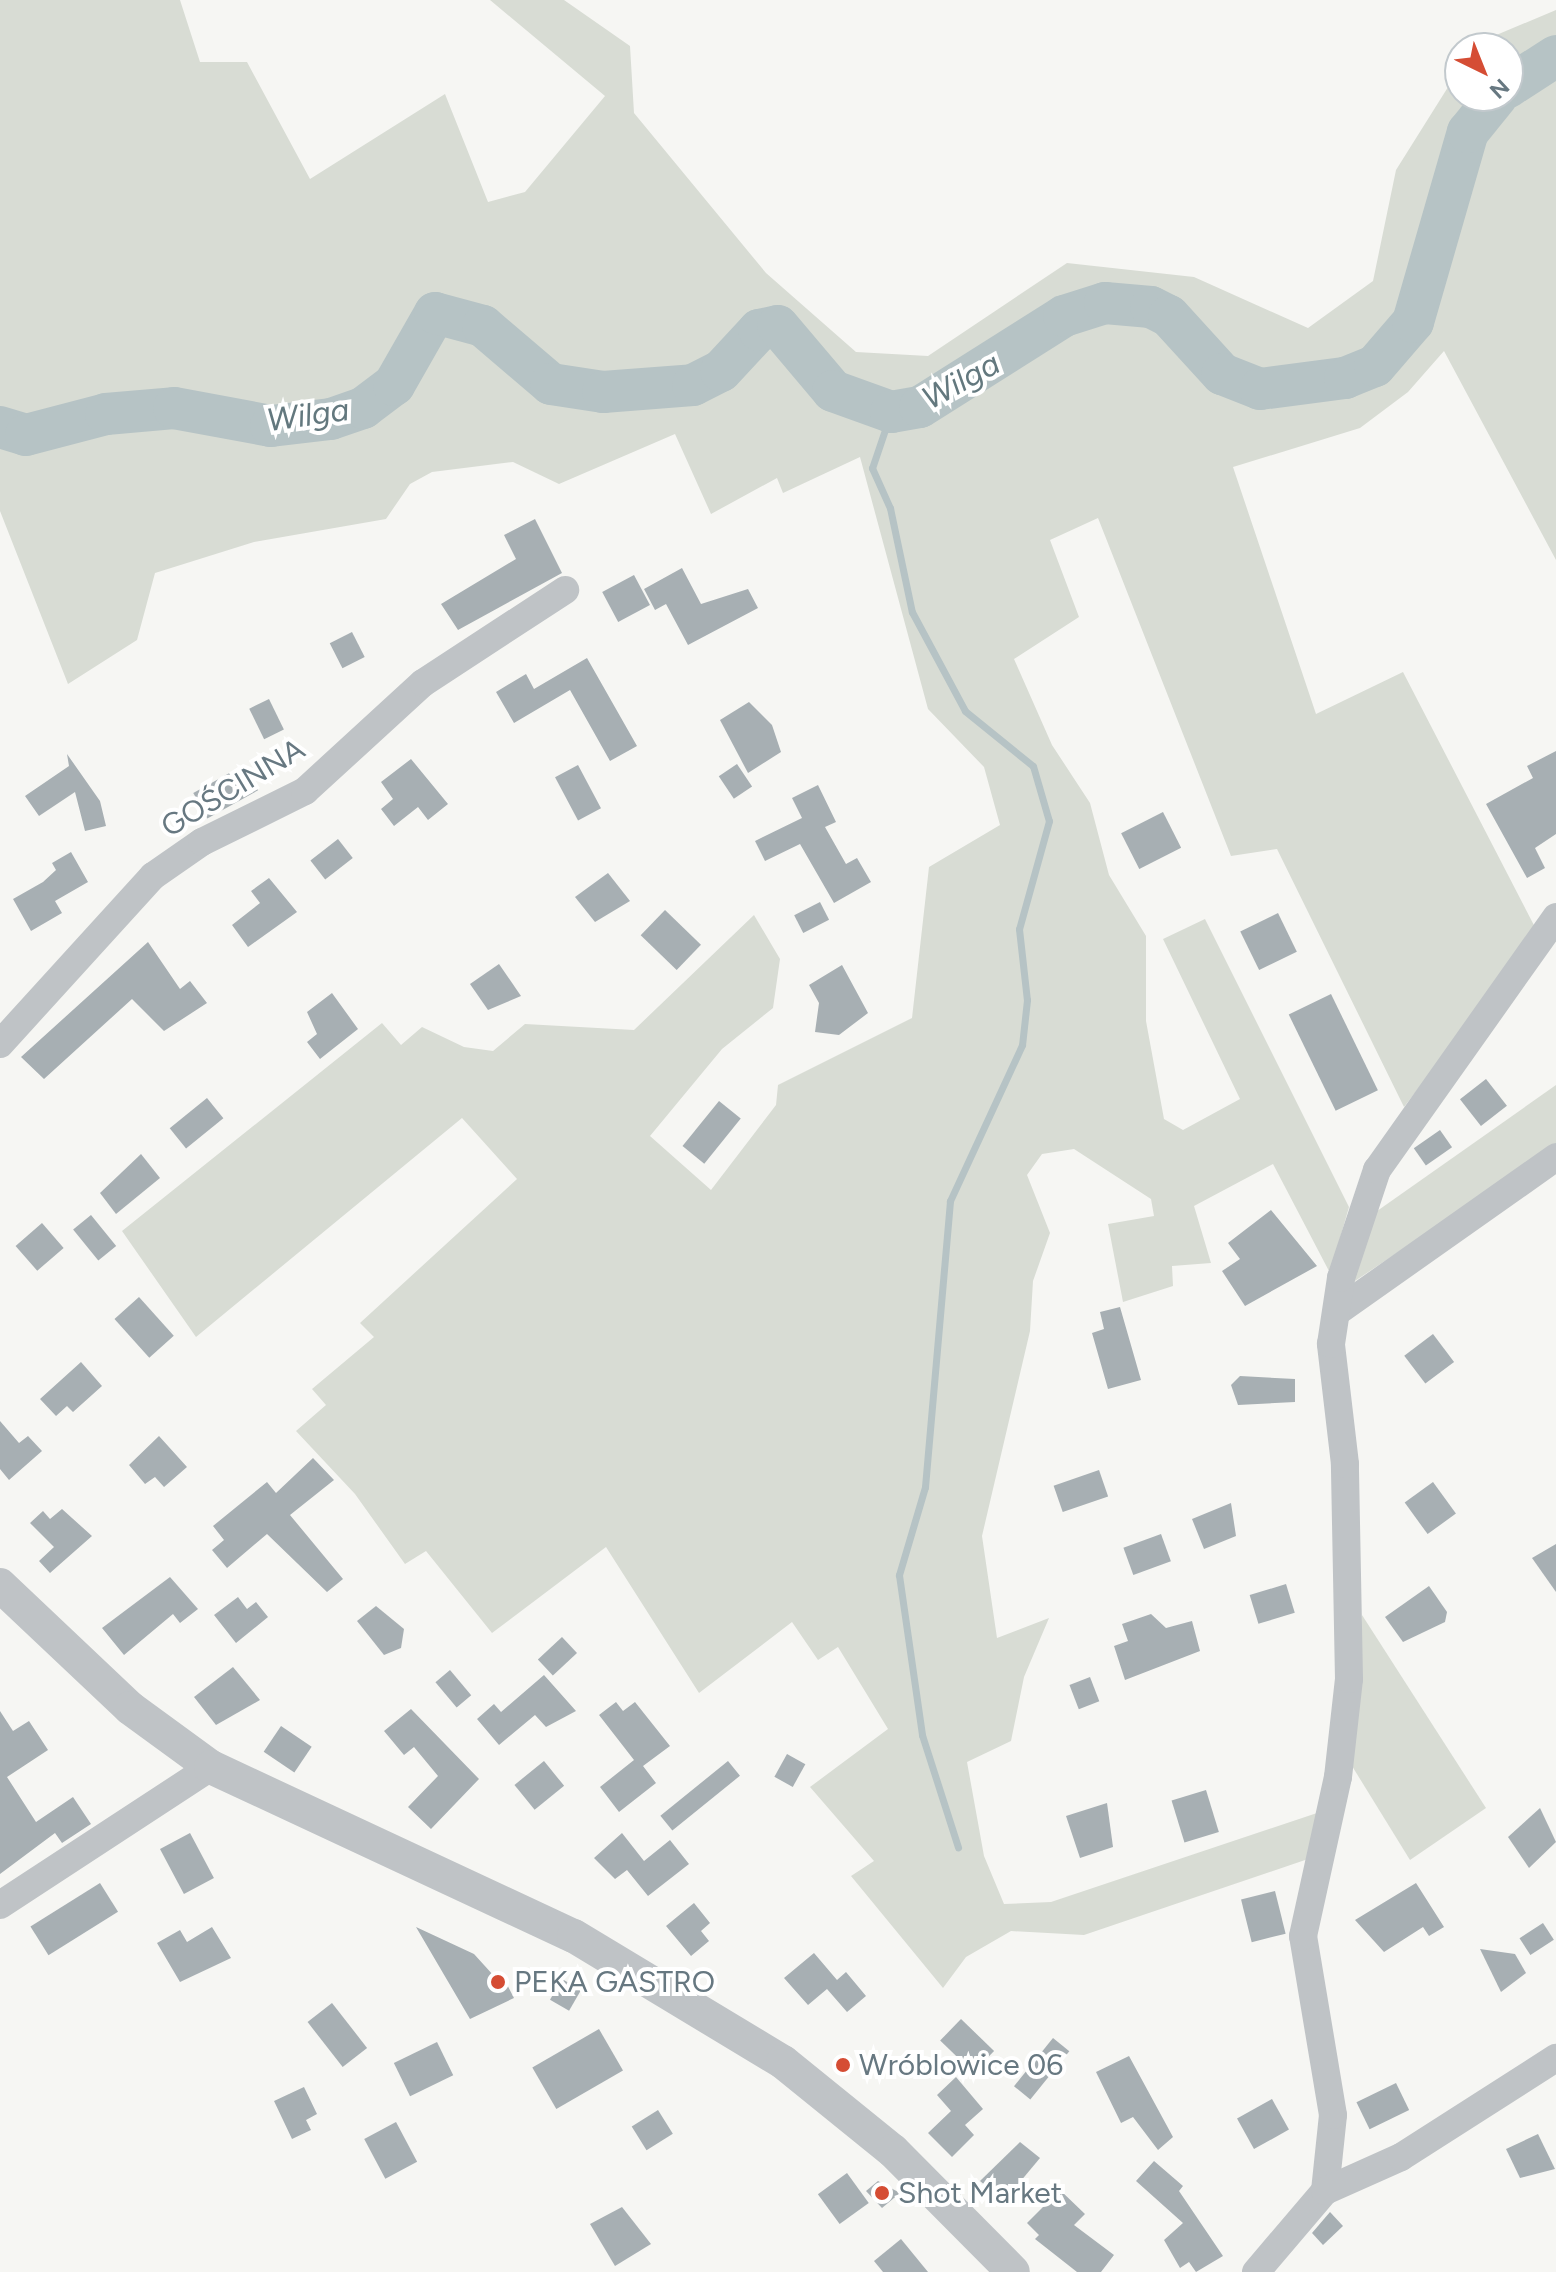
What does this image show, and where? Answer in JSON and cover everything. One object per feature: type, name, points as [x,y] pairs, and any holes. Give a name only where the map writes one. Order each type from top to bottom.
[{"type":"street","name":"GOŚCINNA","points":[[0,1044],[153,876],[202,842],[305,791],[423,683],[565,590]]},
{"type":"street","points":[[1325,2191],[1333,2115],[1303,1936],[1338,1777],[1349,1679],[1345,1464],[1331,1344],[1353,1227],[1377,1170],[1556,917]]},
{"type":"street","points":[[1338,1311],[1556,1157]]},
{"type":"street","points":[[0,1585],[130,1708],[211,1767],[574,1936],[709,2012],[856,2119],[1013,2272]]},
{"type":"street","points":[[0,1905],[171,1800],[211,1767]]},
{"type":"street","points":[[1256,2272],[1325,2191],[1401,2157],[1556,2058]]},
{"type":"shaded area","points":[[0,0],[180,0],[200,62],[247,62],[310,179],[445,94],[488,202],[525,192],[605,96],[490,0],[564,0],[630,46],[634,113],[766,273],[856,352],[928,356],[1067,263],[1194,277],[1308,328],[1373,281],[1396,170],[1444,94],[1444,112],[1524,112],[1524,32],[1504,32],[1556,10],[1556,560],[1444,351],[1408,392],[1360,428],[1233,467],[1316,714],[1403,672],[1538,933],[1404,1107],[1277,849],[1231,856],[1098,518],[1050,540],[1079,617],[1014,659],[1052,745],[1090,803],[1109,875],[1146,936],[1146,1021],[1164,1119],[1183,1130],[1240,1099],[1163,939],[1205,919],[1349,1207],[1330,1273],[1273,1164],[1194,1206],[1211,1263],[1172,1266],[1173,1286],[1123,1302],[1108,1224],[1154,1216],[1151,1199],[1074,1149],[1042,1154],[1027,1175],[1050,1233],[1033,1281],[1030,1331],[982,1536],[997,1638],[1049,1618],[1024,1677],[1011,1741],[967,1762],[984,1856],[1004,1904],[1051,1902],[1320,1812],[1308,1859],[1084,1935],[1011,1931],[966,1957],[943,1988],[851,1876],[874,1861],[810,1787],[888,1729],[838,1647],[818,1660],[792,1622],[699,1693],[606,1547],[492,1633],[426,1551],[405,1564],[355,1494],[296,1431],[326,1405],[312,1389],[374,1337],[360,1323],[517,1179],[462,1118],[196,1337],[122,1231],[382,1023],[401,1045],[422,1027],[464,1047],[493,1051],[525,1024],[634,1030],[754,915],[780,959],[773,1008],[722,1049],[650,1136],[711,1190],[776,1105],[778,1085],[912,1018],[929,867],[1000,825],[984,767],[928,709],[860,457],[783,493],[777,478],[711,514],[675,434],[559,484],[513,462],[432,472],[410,484],[386,519],[254,542],[155,573],[137,640],[68,684],[0,511]]},
{"type":"shaded area","points":[[1556,1085],[1556,1146],[1346,1287],[1370,1216]]},
{"type":"shaded area","points":[[1362,1615],[1486,1808],[1410,1860],[1352,1766]]},
{"type":"building","points":[[535,519],[562,573],[458,630],[441,604],[516,559],[504,535]]},
{"type":"building","points":[[682,568],[701,604],[748,589],[758,608],[688,645],[666,604],[655,610],[644,589]]},
{"type":"building","points":[[634,575],[650,605],[618,622],[602,592]]},
{"type":"building","points":[[352,632],[365,657],[342,668],[330,643]]},
{"type":"building","points":[[587,658],[637,746],[610,761],[570,690],[514,723],[496,692],[526,674],[534,689]]},
{"type":"building","points":[[269,699],[284,730],[264,739],[249,709]]},
{"type":"building","points":[[749,702],[772,725],[781,752],[748,773],[720,720]]},
{"type":"building","points":[[1556,751],[1556,834],[1535,848],[1545,868],[1527,878],[1486,804],[1533,778],[1527,766]]},
{"type":"building","points":[[67,754],[100,801],[106,826],[85,831],[75,792],[39,816],[25,796],[69,766]]},
{"type":"building","points":[[411,759],[448,804],[428,820],[418,807],[394,826],[381,809],[393,799],[381,782]]},
{"type":"building","points":[[737,764],[752,786],[734,799],[719,776]]},
{"type":"building","points":[[244,765],[258,790],[207,818],[193,793]]},
{"type":"building","points":[[578,765],[601,808],[578,820],[555,777]]},
{"type":"building","points":[[818,785],[836,822],[825,827],[846,864],[857,858],[871,882],[834,903],[800,844],[765,861],[755,841],[802,818],[792,798]]},
{"type":"building","points":[[1163,812],[1181,848],[1139,869],[1121,833]]},
{"type":"building","points":[[338,839],[353,858],[325,879],[310,861]]},
{"type":"building","points":[[71,852],[88,882],[55,901],[62,913],[31,931],[13,899],[43,882],[56,870],[52,863]]},
{"type":"building","points":[[608,873],[630,901],[595,922],[575,897]]},
{"type":"building","points":[[269,878],[297,912],[248,947],[232,925],[260,903],[251,891]]},
{"type":"building","points":[[820,902],[829,920],[803,933],[794,915]]},
{"type":"building","points":[[665,910],[701,945],[677,970],[641,935]]},
{"type":"building","points":[[1278,913],[1297,952],[1259,970],[1240,931]]},
{"type":"building","points":[[148,942],[180,989],[190,981],[207,1003],[164,1031],[132,999],[44,1079],[21,1057]]},
{"type":"building","points":[[499,964],[521,996],[488,1010],[470,984]]},
{"type":"building","points":[[842,965],[868,1013],[839,1035],[815,1032],[819,1003],[809,985]]},
{"type":"building","points":[[332,993],[358,1029],[320,1059],[307,1042],[317,1034],[307,1012]]},
{"type":"building","points":[[1331,994],[1378,1090],[1336,1111],[1289,1015]]},
{"type":"building","points":[[1486,1079],[1507,1106],[1481,1126],[1460,1099]]},
{"type":"building","points":[[207,1098],[223,1118],[186,1148],[170,1128]]},
{"type":"building","points":[[719,1101],[741,1119],[704,1164],[682,1146]]},
{"type":"building","points":[[1440,1130],[1452,1147],[1426,1166],[1414,1148]]},
{"type":"building","points":[[141,1154],[160,1178],[116,1214],[100,1193]]},
{"type":"building","points":[[1271,1210],[1317,1266],[1245,1306],[1222,1271],[1240,1259],[1228,1243]]},
{"type":"building","points":[[91,1215],[116,1246],[98,1261],[73,1229]]},
{"type":"building","points":[[42,1223],[64,1248],[37,1271],[16,1246]]},
{"type":"building","points":[[139,1297],[174,1336],[149,1358],[114,1319]]},
{"type":"building","points":[[1120,1307],[1141,1380],[1108,1389],[1092,1333],[1104,1329],[1100,1312]]},
{"type":"building","points":[[1433,1334],[1454,1362],[1425,1384],[1404,1356]]},
{"type":"building","points":[[81,1362],[102,1386],[73,1412],[67,1406],[56,1416],[40,1399]]},
{"type":"building","points":[[1240,1376],[1295,1379],[1295,1402],[1238,1405],[1231,1385]]},
{"type":"building","points":[[0,1421],[19,1443],[28,1436],[42,1451],[9,1480],[0,1469]]},
{"type":"building","points":[[159,1436],[187,1467],[164,1487],[155,1477],[145,1484],[129,1465]]},
{"type":"building","points":[[313,1458],[334,1480],[290,1515],[343,1579],[327,1592],[267,1534],[227,1568],[212,1550],[224,1540],[213,1526],[267,1482],[276,1493]]},
{"type":"building","points":[[1099,1470],[1108,1496],[1063,1512],[1054,1486]]},
{"type":"building","points":[[1433,1482],[1456,1514],[1428,1534],[1405,1503]]},
{"type":"building","points":[[1231,1503],[1236,1536],[1204,1549],[1192,1519]]},
{"type":"building","points":[[62,1509],[92,1536],[50,1573],[39,1561],[54,1547],[30,1523],[43,1511],[50,1519]]},
{"type":"building","points":[[1161,1534],[1171,1561],[1133,1575],[1123,1548]]},
{"type":"building","points":[[1556,1544],[1556,1592],[1532,1558]]},
{"type":"building","points":[[170,1577],[198,1609],[180,1623],[173,1614],[124,1655],[102,1628]]},
{"type":"building","points":[[1286,1584],[1295,1613],[1258,1624],[1250,1595]]},
{"type":"building","points":[[1429,1586],[1447,1612],[1445,1622],[1403,1642],[1385,1617]]},
{"type":"building","points":[[238,1597],[247,1609],[256,1602],[268,1617],[236,1643],[214,1615]]},
{"type":"building","points":[[376,1606],[404,1629],[401,1648],[384,1655],[357,1621]]},
{"type":"building","points":[[1151,1614],[1166,1628],[1192,1621],[1200,1651],[1125,1680],[1114,1646],[1128,1641],[1122,1624]]},
{"type":"building","points":[[562,1637],[577,1653],[553,1676],[538,1660]]},
{"type":"building","points":[[233,1667],[260,1700],[216,1725],[194,1697]]},
{"type":"building","points":[[450,1670],[471,1695],[457,1707],[435,1682]]},
{"type":"building","points":[[544,1675],[576,1711],[546,1727],[535,1715],[499,1745],[477,1719],[494,1704],[501,1712]]},
{"type":"building","points":[[1090,1677],[1099,1701],[1079,1709],[1069,1685]]},
{"type":"building","points":[[616,1702],[623,1711],[635,1702],[670,1746],[643,1766],[656,1783],[619,1812],[600,1787],[634,1760],[599,1715]]},
{"type":"building","points":[[411,1709],[479,1779],[431,1829],[408,1807],[438,1776],[414,1747],[404,1755],[384,1731]]},
{"type":"building","points":[[0,1711],[13,1731],[29,1721],[48,1750],[7,1777],[36,1822],[73,1797],[91,1824],[62,1843],[55,1833],[0,1874]]},
{"type":"building","points":[[281,1726],[312,1747],[294,1772],[264,1752]]},
{"type":"building","points":[[787,1754],[805,1764],[793,1787],[774,1777]]},
{"type":"building","points":[[544,1761],[564,1786],[535,1810],[514,1785]]},
{"type":"building","points":[[728,1761],[740,1776],[672,1831],[660,1816]]},
{"type":"building","points":[[1206,1790],[1219,1832],[1184,1843],[1172,1801]]},
{"type":"building","points":[[1107,1803],[1113,1847],[1080,1858],[1066,1816]]},
{"type":"building","points":[[1540,1808],[1556,1842],[1529,1868],[1508,1837]]},
{"type":"building","points":[[190,1833],[214,1878],[184,1894],[160,1849]]},
{"type":"building","points":[[622,1833],[644,1861],[670,1840],[689,1864],[648,1896],[627,1870],[615,1879],[594,1858]]},
{"type":"building","points":[[100,1883],[118,1912],[48,1955],[30,1926]]},
{"type":"building","points":[[1416,1883],[1444,1927],[1429,1936],[1423,1927],[1384,1952],[1355,1920]]},
{"type":"building","points":[[1275,1891],[1286,1934],[1252,1942],[1241,1899]]},
{"type":"building","points":[[694,1903],[710,1923],[701,1931],[709,1941],[691,1956],[666,1926]]},
{"type":"building","points":[[1543,1923],[1554,1940],[1530,1955],[1520,1938]]},
{"type":"building","points":[[212,1927],[231,1958],[180,1982],[157,1943],[180,1930],[187,1942]]},
{"type":"building","points":[[416,1927],[474,1954],[494,1976],[501,1973],[514,1998],[470,2019]]},
{"type":"building","points":[[1480,1949],[1515,1954],[1526,1973],[1501,1992]]},
{"type":"building","points":[[814,1953],[837,1980],[846,1972],[866,1996],[847,2012],[827,1989],[808,2005],[784,1978]]},
{"type":"building","points":[[562,1979],[581,1990],[569,2011],[550,2000]]},
{"type":"building","points":[[332,2003],[367,2048],[343,2067],[308,2022]]},
{"type":"building","points":[[961,2019],[994,2051],[973,2073],[940,2041]]},
{"type":"building","points":[[599,2029],[623,2071],[556,2109],[532,2068]]},
{"type":"building","points":[[1053,2038],[1069,2051],[1030,2099],[1014,2086]]},
{"type":"building","points":[[437,2042],[453,2075],[410,2096],[394,2063]]},
{"type":"building","points":[[1129,2056],[1173,2137],[1158,2150],[1133,2117],[1121,2123],[1096,2072]]},
{"type":"building","points":[[956,2077],[983,2109],[965,2125],[974,2135],[952,2157],[928,2133],[951,2111],[937,2095]]},
{"type":"building","points":[[1396,2083],[1409,2110],[1370,2129],[1356,2102]]},
{"type":"building","points":[[304,2087],[317,2114],[306,2120],[311,2130],[292,2139],[274,2101]]},
{"type":"building","points":[[1272,2099],[1289,2130],[1254,2149],[1237,2118]]},
{"type":"building","points":[[658,2110],[673,2134],[647,2150],[632,2126]]},
{"type":"building","points":[[396,2122],[417,2162],[385,2179],[364,2139]]},
{"type":"building","points":[[1538,2134],[1555,2169],[1520,2178],[1506,2149]]},
{"type":"building","points":[[1020,2142],[1040,2158],[1004,2201],[980,2181]]},
{"type":"building","points":[[1154,2161],[1183,2186],[1179,2191],[1223,2256],[1196,2272],[1189,2262],[1180,2268],[1164,2240],[1183,2223],[1136,2181]]},
{"type":"building","points":[[847,2173],[869,2203],[840,2224],[818,2194]]},
{"type":"building","points":[[878,2181],[900,2193],[882,2208],[866,2191]]},
{"type":"building","points":[[1060,2190],[1085,2214],[1074,2225],[1114,2255],[1101,2272],[1077,2272],[1035,2239],[1039,2235],[1027,2223]]},
{"type":"building","points":[[622,2207],[651,2244],[615,2266],[590,2224]]},
{"type":"building","points":[[1330,2212],[1343,2226],[1323,2245],[1312,2233]]},
{"type":"building","points":[[901,2239],[928,2272],[883,2272],[874,2261]]},
{"type":"waterway","name":"Wilga","points":[[1524,77],[1556,56]]},
{"type":"waterway","name":"Wilga","points":[[0,427],[26,435],[106,414],[174,408],[271,426],[331,419],[363,408],[394,385],[435,313],[483,326],[551,384],[603,392],[693,385],[721,371],[759,330],[778,326],[833,391],[891,412],[920,407],[1064,316],[1105,303],[1151,307],[1169,316],[1222,374],[1260,389],[1345,378],[1375,366],[1413,322],[1468,132],[1484,112]]},
{"type":"waterway","points":[[891,412],[872,468],[890,508],[912,612],[965,711],[1033,766],[1049,821],[1019,929],[1027,1000],[1022,1045],[950,1201],[925,1487],[899,1575],[922,1735],[958,1847]]},
{"type":"place","name":"PEKA GASTRO","points":[[498,1982]]},
{"type":"place","name":"Wróblowice 06","points":[[843,2065]]},
{"type":"place","name":"Shot Market","points":[[882,2193]]}]
